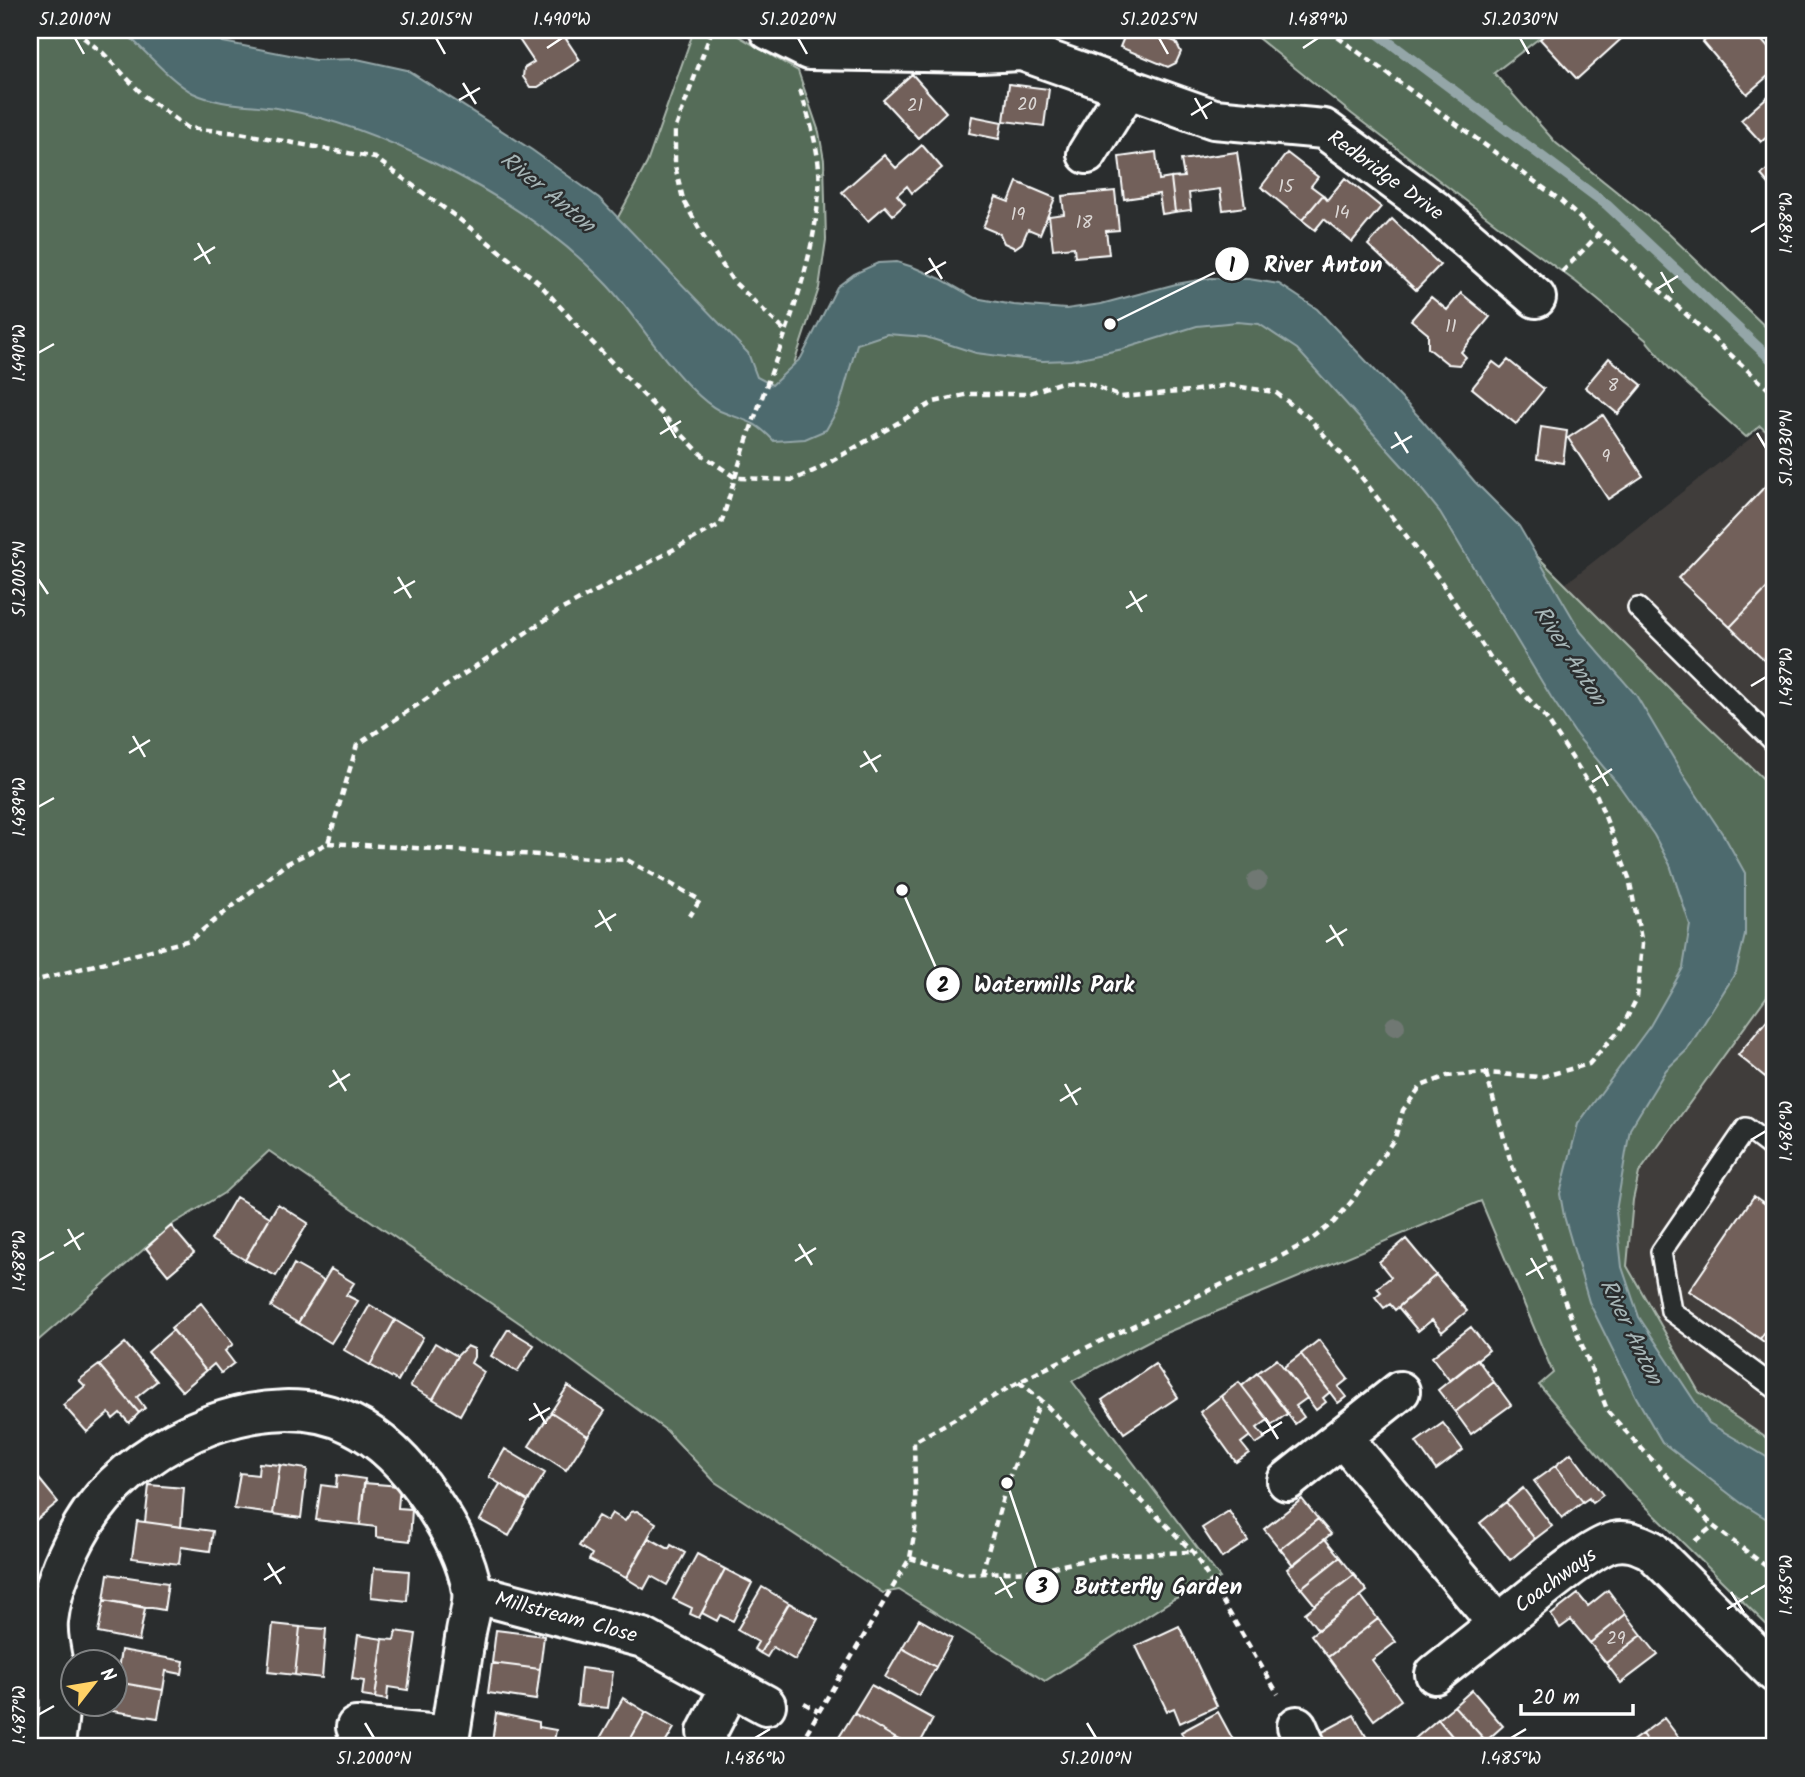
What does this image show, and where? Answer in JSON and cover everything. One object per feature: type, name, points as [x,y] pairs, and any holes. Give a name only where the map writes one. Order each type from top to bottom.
[{"type":"street","name":"Redbridge Drive","points":[[769,30],[809,50],[979,53],[1023,51],[1214,119],[1324,129],[1433,209],[1536,298]]},
{"type":"street","points":[[1087,154],[1128,88]]},
{"type":"street","points":[[1287,1481],[1400,1391]]},
{"type":"street","name":"Millstream Close","points":[[66,1738],[59,1698],[39,1622],[76,1536],[94,1508],[117,1483],[173,1443],[211,1424],[279,1409],[313,1412],[351,1424],[387,1448],[418,1480],[446,1521],[464,1560],[473,1593],[449,1742],[356,1727]]},
{"type":"street","name":"Coachways","points":[[1343,1438],[1498,1624]]},
{"type":"street","name":"Coachways","points":[[1435,1674],[1586,1557],[1614,1542],[1633,1542],[1651,1550],[1775,1673]]},
{"type":"street","name":"Millstream Close","points":[[473,1593],[643,1638],[766,1705]]},
{"type":"street","points":[[707,1732],[731,1686]]},
{"type":"lane","points":[[1638,608],[1775,743]]},
{"type":"lane","points":[[1775,1150],[1746,1128],[1661,1252],[1671,1311],[1775,1388]]},
{"type":"path","points":[[74,30],[103,53],[144,96],[188,128],[240,133],[375,158],[538,282],[591,341],[701,454],[736,478],[793,480],[818,469],[934,402],[969,394],[1027,394],[1062,382],[1090,384],[1121,397],[1228,385],[1275,392],[1308,417],[1395,519],[1440,580],[1490,657],[1546,718],[1597,796],[1629,878],[1642,944],[1637,998],[1622,1027],[1589,1064],[1541,1077],[1486,1073],[1447,1076],[1421,1086],[1403,1110],[1395,1138],[1352,1201],[1334,1222],[1311,1240],[1019,1382],[914,1442],[916,1524],[910,1558],[798,1747]]},
{"type":"path","points":[[712,30],[675,130],[675,166],[683,199],[703,236],[733,281],[785,331]]},
{"type":"path","points":[[1328,30],[1560,200],[1775,395]]},
{"type":"path","points":[[328,843],[357,745],[557,612],[721,524],[747,438],[782,346],[810,251],[819,189],[814,136],[796,78]]},
{"type":"path","points":[[1536,298],[1598,235]]},
{"type":"path","points":[[30,982],[190,940],[286,864],[328,843],[627,860],[700,900],[690,916]]},
{"type":"path","points":[[1486,1073],[1511,1163],[1608,1412],[1713,1525],[1775,1573]]},
{"type":"path","points":[[1019,1382],[1041,1400],[1192,1552],[1301,1737]]},
{"type":"path","points":[[982,1573],[1007,1483],[1041,1400]]},
{"type":"path","points":[[910,1558],[963,1574],[1036,1571],[1108,1555],[1192,1552]]},
{"type":"shaded area","points":[[1775,419],[1775,795],[1590,614],[1565,584]]},
{"type":"shaded area","points":[[1775,985],[1775,1507],[1607,1270],[1606,1208],[1639,1173]]},
{"type":"green space","points":[[30,30],[164,30],[606,240],[647,163],[694,30],[728,30],[798,71],[819,132],[824,160],[826,240],[819,288],[781,403],[835,335],[1028,327],[1264,297],[1365,384],[1681,700],[1775,790],[1775,985],[1639,1173],[1633,1200],[1627,1266],[1699,1392],[1775,1444],[1775,1633],[1626,1487],[1539,1385],[1553,1373],[1481,1201],[1156,1337],[1072,1381],[1220,1578],[1174,1599],[1045,1681],[899,1590],[883,1593],[715,1482],[667,1431],[524,1326],[269,1151],[224,1193],[173,1224],[32,1346]]},
{"type":"green space","points":[[1248,30],[1550,30],[1494,73],[1556,143],[1668,233],[1775,336],[1775,439],[1760,426],[1746,437],[1669,368],[1646,340],[1576,282],[1352,114]]},
{"type":"water","points":[[122,30],[202,30],[223,42],[315,60],[357,59],[407,70],[532,150],[599,198],[748,353],[757,377],[772,385],[801,358],[837,287],[854,274],[878,263],[897,262],[941,279],[975,298],[1014,305],[1066,309],[1101,304],[1176,284],[1211,278],[1249,279],[1279,284],[1317,309],[1421,419],[1475,482],[1519,526],[1581,632],[1636,695],[1745,873],[1745,935],[1736,972],[1687,1050],[1666,1070],[1630,1129],[1616,1211],[1622,1267],[1639,1317],[1709,1423],[1775,1462],[1775,1524],[1741,1503],[1662,1442],[1636,1397],[1589,1302],[1560,1194],[1578,1124],[1650,1026],[1683,968],[1690,925],[1670,865],[1654,835],[1618,784],[1577,736],[1551,697],[1440,512],[1407,471],[1297,349],[1259,324],[1237,322],[1197,326],[1123,349],[1071,360],[1043,361],[976,353],[926,337],[887,334],[857,344],[839,407],[826,430],[805,439],[774,441],[754,424],[720,411],[701,397],[679,376],[618,297],[588,266],[548,232],[505,202],[436,164],[360,131],[302,113],[225,102],[193,93],[166,72]]},
{"type":"building","points":[[444,30],[462,30],[454,35],[446,34]]},
{"type":"building","points":[[575,30],[577,32],[566,39],[580,60],[538,87],[530,87],[523,77],[524,68],[534,62],[514,32]]},
{"type":"building","points":[[1127,30],[1166,30],[1163,37],[1176,42],[1181,52],[1176,63],[1168,67],[1120,47]]},
{"type":"building","points":[[1550,30],[1631,30],[1577,79],[1540,39]]},
{"type":"building","points":[[1717,30],[1753,30],[1770,50],[1775,47],[1775,70],[1747,94],[1703,42]]},
{"type":"building","points":[[912,74],[946,112],[918,138],[883,100]]},
{"type":"building","points":[[1009,84],[1049,89],[1044,126],[1004,121]]},
{"type":"building","points":[[1775,90],[1775,130],[1761,142],[1741,120]]},
{"type":"building","points":[[972,116],[1002,122],[999,139],[969,133]]},
{"type":"building","points":[[922,145],[942,168],[912,193],[907,186],[897,195],[905,204],[893,215],[885,206],[868,221],[842,192],[884,155],[896,168]]},
{"type":"building","points":[[1156,152],[1159,180],[1171,178],[1175,212],[1162,214],[1159,194],[1124,199],[1119,157]]},
{"type":"building","points":[[1237,152],[1245,207],[1223,210],[1220,189],[1189,193],[1191,210],[1175,212],[1171,178],[1184,177],[1181,160]]},
{"type":"building","points":[[1287,153],[1318,177],[1311,186],[1323,195],[1302,220],[1261,187]]},
{"type":"building","points":[[1775,163],[1775,191],[1761,175]]},
{"type":"building","points":[[1345,178],[1381,207],[1352,242],[1324,219],[1315,230],[1302,220],[1323,195],[1327,200]]},
{"type":"building","points":[[1017,182],[1055,198],[1040,234],[1028,229],[1022,243],[1015,248],[1004,243],[1000,234],[983,227],[996,197],[1009,202]]},
{"type":"building","points":[[1115,191],[1119,230],[1106,231],[1109,254],[1075,257],[1074,247],[1053,249],[1049,216],[1064,214],[1062,196]]},
{"type":"building","points":[[1392,219],[1440,265],[1416,290],[1368,245]]},
{"type":"building","points":[[1461,293],[1490,317],[1461,352],[1466,357],[1459,365],[1448,364],[1428,348],[1428,334],[1411,320],[1431,297],[1447,310]]},
{"type":"building","points":[[1609,358],[1642,385],[1618,414],[1585,387]]},
{"type":"building","points":[[1508,360],[1544,389],[1516,424],[1472,388],[1493,362],[1501,368]]},
{"type":"building","points":[[1603,415],[1643,476],[1608,499],[1568,438]]},
{"type":"building","points":[[1541,427],[1567,431],[1563,463],[1537,459]]},
{"type":"building","points":[[1772,479],[1775,482],[1775,580],[1730,627],[1678,578]]},
{"type":"building","points":[[1775,580],[1775,670],[1730,627]]},
{"type":"building","points":[[1775,1010],[1775,1085],[1738,1055]]},
{"type":"building","points":[[1754,1196],[1775,1211],[1775,1317],[1760,1339],[1689,1291]]},
{"type":"building","points":[[236,1197],[270,1217],[245,1260],[211,1240]]},
{"type":"building","points":[[278,1204],[308,1223],[276,1276],[245,1260]]},
{"type":"building","points":[[171,1226],[194,1253],[168,1275],[146,1248]]},
{"type":"building","points":[[1406,1239],[1436,1275],[1395,1310],[1390,1304],[1384,1308],[1375,1297],[1381,1292],[1377,1288],[1391,1277],[1379,1262]]},
{"type":"building","points":[[294,1264],[324,1281],[298,1323],[271,1307]]},
{"type":"building","points":[[331,1269],[354,1283],[346,1295],[358,1301],[331,1343],[298,1323]]},
{"type":"building","points":[[1436,1275],[1467,1311],[1442,1332],[1432,1320],[1418,1331],[1398,1307]]},
{"type":"building","points":[[201,1303],[233,1344],[225,1351],[234,1363],[221,1373],[214,1364],[206,1371],[171,1328]]},
{"type":"building","points":[[370,1305],[395,1320],[370,1365],[344,1350]]},
{"type":"building","points":[[1775,1317],[1775,1350],[1760,1339]]},
{"type":"building","points":[[395,1320],[423,1337],[398,1381],[370,1365]]},
{"type":"building","points":[[1471,1327],[1489,1350],[1450,1381],[1432,1357]]},
{"type":"building","points":[[508,1329],[534,1345],[517,1372],[491,1356]]},
{"type":"building","points":[[173,1330],[206,1371],[182,1391],[148,1352]]},
{"type":"building","points":[[1319,1340],[1348,1379],[1338,1387],[1346,1397],[1338,1403],[1301,1354]]},
{"type":"building","points":[[125,1343],[157,1381],[137,1397],[145,1408],[139,1413],[99,1365]]},
{"type":"building","points":[[435,1343],[457,1356],[433,1399],[410,1386]]},
{"type":"building","points":[[467,1346],[474,1349],[471,1363],[484,1372],[460,1415],[433,1399],[457,1356]]},
{"type":"building","points":[[1301,1354],[1330,1392],[1323,1398],[1326,1402],[1316,1410],[1284,1367]]},
{"type":"building","points":[[1277,1359],[1307,1398],[1296,1406],[1304,1417],[1295,1424],[1257,1373]]},
{"type":"building","points":[[1477,1359],[1494,1382],[1455,1412],[1438,1390]]},
{"type":"building","points":[[1155,1364],[1178,1397],[1124,1433],[1102,1400]]},
{"type":"building","points":[[99,1365],[139,1413],[129,1423],[120,1413],[113,1419],[109,1413],[87,1432],[63,1405],[85,1386],[79,1380]]},
{"type":"building","points":[[1257,1373],[1288,1413],[1272,1425],[1242,1386]]},
{"type":"building","points":[[1239,1382],[1268,1420],[1257,1428],[1265,1438],[1256,1444],[1221,1396]]},
{"type":"building","points":[[1494,1382],[1511,1405],[1471,1434],[1455,1412]]},
{"type":"building","points":[[568,1386],[605,1411],[588,1436],[551,1412]]},
{"type":"building","points":[[1221,1396],[1250,1436],[1241,1443],[1249,1453],[1236,1462],[1200,1412]]},
{"type":"building","points":[[551,1412],[588,1436],[566,1470],[529,1446]]},
{"type":"building","points":[[1443,1423],[1463,1450],[1436,1470],[1416,1442]]},
{"type":"building","points":[[505,1449],[545,1473],[528,1501],[489,1477]]},
{"type":"building","points":[[1571,1453],[1603,1495],[1592,1503],[1589,1498],[1583,1502],[1555,1466]]},
{"type":"building","points":[[259,1463],[280,1465],[273,1514],[234,1509],[240,1473],[258,1475]]},
{"type":"building","points":[[280,1465],[307,1469],[301,1518],[273,1514]]},
{"type":"building","points":[[1555,1466],[1583,1502],[1562,1518],[1534,1481]]},
{"type":"building","points":[[30,1467],[40,1480],[30,1488]]},
{"type":"building","points":[[337,1475],[365,1479],[360,1525],[316,1520],[321,1485],[336,1487]]},
{"type":"building","points":[[40,1480],[58,1502],[30,1525],[30,1488]]},
{"type":"building","points":[[364,1483],[400,1486],[398,1508],[412,1509],[410,1541],[376,1537],[376,1527],[360,1525]]},
{"type":"building","points":[[500,1484],[528,1501],[509,1536],[480,1520]]},
{"type":"building","points":[[149,1485],[184,1488],[181,1527],[145,1522]]},
{"type":"building","points":[[1523,1488],[1552,1526],[1535,1539],[1506,1502]]},
{"type":"building","points":[[1302,1499],[1318,1519],[1280,1549],[1264,1529]]},
{"type":"building","points":[[1506,1502],[1535,1539],[1510,1560],[1480,1523]]},
{"type":"building","points":[[637,1511],[656,1523],[626,1578],[589,1560],[592,1554],[579,1546],[598,1516],[607,1521],[612,1513],[625,1521],[631,1512]]},
{"type":"building","points":[[1229,1511],[1248,1541],[1222,1558],[1202,1528]]},
{"type":"building","points":[[1318,1519],[1331,1534],[1293,1565],[1280,1549]]},
{"type":"building","points":[[137,1521],[213,1531],[210,1551],[181,1547],[179,1564],[132,1558]]},
{"type":"building","points":[[649,1538],[669,1549],[671,1545],[685,1553],[667,1585],[651,1576],[644,1589],[626,1578]]},
{"type":"building","points":[[1325,1539],[1340,1557],[1301,1588],[1287,1569]]},
{"type":"building","points":[[697,1554],[725,1569],[699,1618],[690,1614],[692,1608],[673,1599]]},
{"type":"building","points":[[1340,1557],[1354,1575],[1315,1605],[1301,1588]]},
{"type":"building","points":[[374,1568],[409,1571],[407,1601],[371,1597]]},
{"type":"building","points":[[725,1569],[752,1583],[733,1621],[720,1615],[717,1621],[702,1613]]},
{"type":"building","points":[[108,1574],[168,1583],[164,1610],[104,1600]]},
{"type":"building","points":[[1354,1575],[1367,1591],[1318,1630],[1305,1613]]},
{"type":"building","points":[[762,1587],[789,1603],[760,1653],[754,1649],[758,1642],[737,1630]]},
{"type":"building","points":[[1608,1590],[1626,1614],[1590,1643],[1571,1620],[1560,1628],[1551,1615],[1578,1594],[1588,1606]]},
{"type":"building","points":[[1361,1596],[1378,1619],[1328,1657],[1311,1635]]},
{"type":"building","points":[[104,1600],[145,1608],[139,1641],[98,1633]]},
{"type":"building","points":[[789,1603],[818,1619],[795,1660],[773,1647],[767,1657],[760,1653]]},
{"type":"building","points":[[1626,1614],[1642,1635],[1606,1663],[1590,1643]]},
{"type":"building","points":[[919,1619],[952,1638],[936,1667],[902,1648]]},
{"type":"building","points":[[1378,1619],[1396,1642],[1372,1660],[1401,1700],[1374,1720],[1328,1657]]},
{"type":"building","points":[[273,1624],[300,1627],[295,1675],[268,1672]]},
{"type":"building","points":[[1179,1626],[1217,1706],[1180,1723],[1174,1708],[1167,1711],[1136,1646]]},
{"type":"building","points":[[300,1627],[326,1629],[322,1678],[295,1675]]},
{"type":"building","points":[[496,1630],[544,1636],[540,1669],[492,1663]]},
{"type":"building","points":[[396,1631],[416,1634],[408,1690],[388,1687],[387,1700],[375,1698],[383,1639],[394,1640]]},
{"type":"building","points":[[358,1635],[383,1639],[375,1698],[362,1696],[364,1681],[352,1679]]},
{"type":"building","points":[[1642,1635],[1658,1655],[1621,1683],[1606,1663]]},
{"type":"building","points":[[902,1648],[936,1667],[919,1696],[885,1677]]},
{"type":"building","points":[[130,1652],[184,1661],[182,1674],[166,1671],[163,1690],[130,1684]]},
{"type":"building","points":[[492,1663],[540,1669],[536,1700],[488,1693]]},
{"type":"building","points":[[581,1668],[613,1672],[608,1708],[577,1705]]},
{"type":"building","points":[[130,1684],[163,1690],[158,1718],[130,1714]]},
{"type":"building","points":[[871,1685],[933,1719],[918,1747],[912,1747],[895,1738],[854,1713]]},
{"type":"building","points":[[1472,1690],[1503,1726],[1486,1741],[1454,1706]]},
{"type":"building","points":[[623,1698],[646,1712],[626,1747],[612,1747],[599,1740]]},
{"type":"building","points":[[1454,1706],[1486,1741],[1479,1747],[1461,1747],[1438,1719]]},
{"type":"building","points":[[646,1712],[674,1728],[663,1747],[626,1747]]},
{"type":"building","points":[[1218,1712],[1237,1747],[1189,1747],[1181,1732]]},
{"type":"building","points":[[496,1713],[539,1722],[539,1727],[556,1730],[553,1747],[492,1743]]},
{"type":"building","points":[[854,1713],[895,1738],[889,1747],[833,1747]]},
{"type":"building","points":[[1354,1715],[1372,1747],[1321,1747],[1315,1736]]},
{"type":"building","points":[[1664,1718],[1686,1747],[1651,1747],[1642,1734]]},
{"type":"building","points":[[1438,1719],[1461,1747],[1416,1747],[1411,1742]]},
{"type":"building","points":[[1642,1734],[1651,1747],[1624,1747]]},
{"type":"building","points":[[315,1743],[352,1747],[314,1747]]},
{"type":"building","points":[[492,1743],[521,1747],[491,1747]]},
{"type":"waterway","points":[[1373,30],[1607,205],[1775,363]]},
{"type":"place","name":"River Anton","points":[[1110,324]]},
{"type":"place","name":"Watermills Park","points":[[902,890]]},
{"type":"place","name":"Butterfly Garden","points":[[1007,1483]]}]
